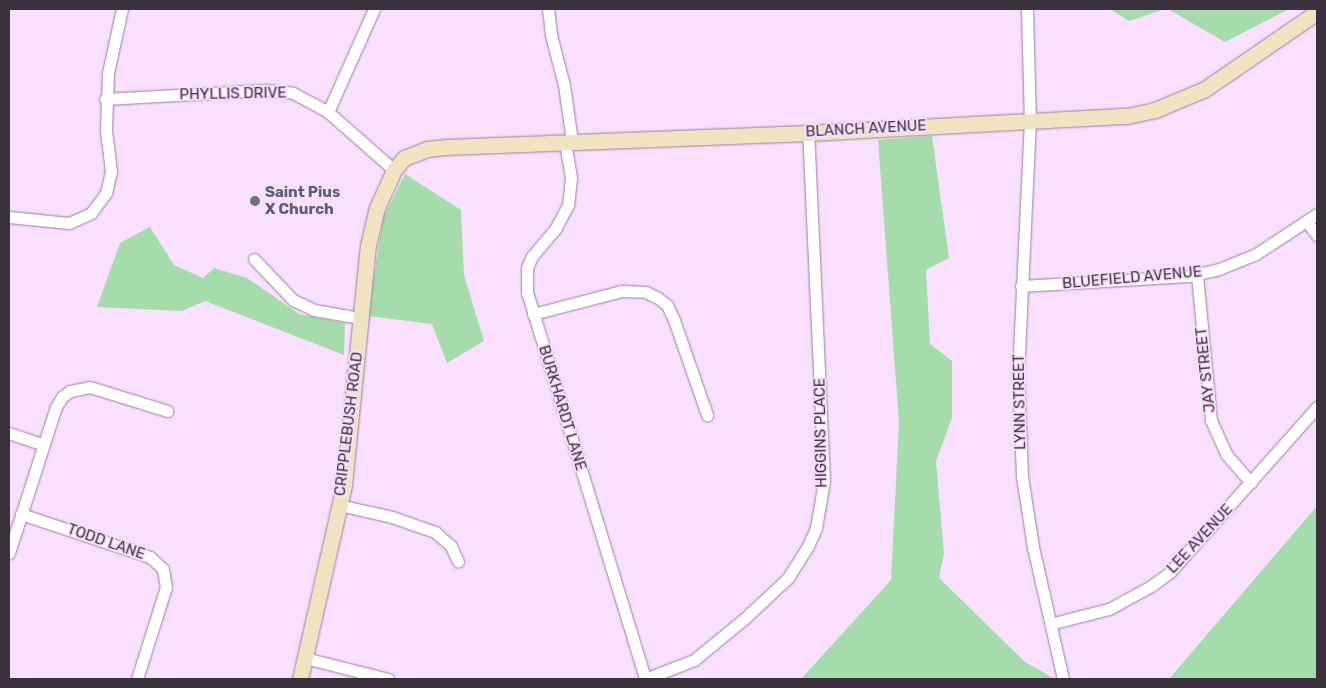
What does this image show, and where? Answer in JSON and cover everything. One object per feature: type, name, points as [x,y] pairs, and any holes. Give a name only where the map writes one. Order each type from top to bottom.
[{"type":"main road","name":"BLANCH AVENUE","points":[[394,170],[404,158],[427,149],[808,133],[1127,116],[1179,102],[1205,89],[1317,12]]},
{"type":"main road","name":"CRIPPLEBUSH ROAD","points":[[300,679],[339,505],[372,227],[394,170]]},
{"type":"street","points":[[9,217],[69,223],[91,213],[100,204],[110,184],[111,171],[105,100],[113,44],[122,9]]},
{"type":"street","points":[[328,112],[374,9]]},
{"type":"street","name":"BURKHARDT LANE","points":[[548,9],[551,35],[564,86],[569,142],[570,192],[563,217],[538,246],[527,268],[527,292],[645,679]]},
{"type":"street","name":"LYNN STREET","points":[[1027,9],[1030,120],[1018,372],[1022,476],[1050,624],[1063,679]]},
{"type":"street","name":"PHYLLIS DRIVE","points":[[105,100],[266,90],[293,93],[328,112],[394,170]]},
{"type":"street","name":"HIGGINS PLACE","points":[[645,679],[694,660],[744,620],[788,578],[808,546],[816,528],[824,481],[808,133]]},
{"type":"street","name":"BLUEFIELD AVENUE","points":[[1021,286],[1197,274],[1249,257],[1317,214]]},
{"type":"street","points":[[1306,221],[1317,235]]},
{"type":"street","points":[[254,259],[293,300],[314,310],[360,318]]},
{"type":"street","name":"JAY STREET","points":[[1197,274],[1211,420],[1226,454],[1251,483]]},
{"type":"street","points":[[533,314],[621,290],[639,291],[658,298],[667,305],[674,320],[707,414]]},
{"type":"street","points":[[9,553],[43,445],[56,407],[62,397],[79,388],[99,389],[167,411]]},
{"type":"street","name":"LEE AVENUE","points":[[1050,624],[1109,609],[1151,586],[1187,556],[1317,407]]},
{"type":"street","points":[[9,433],[43,445]]},
{"type":"street","points":[[339,505],[392,516],[435,532],[451,546],[458,562]]},
{"type":"street","name":"TODD LANE","points":[[21,514],[150,557],[163,570],[166,587],[138,679]]},
{"type":"street","points":[[305,658],[388,679]]},
{"type":"green space","points":[[1110,9],[1165,9],[1129,21]]},
{"type":"green space","points":[[1168,9],[1289,9],[1225,42]]},
{"type":"green space","points":[[932,136],[949,258],[926,270],[930,344],[952,361],[952,418],[936,461],[944,554],[939,578],[1025,662],[1055,679],[801,679],[891,580],[899,422],[878,140]]},
{"type":"green space","points":[[405,174],[461,210],[464,275],[484,341],[447,363],[432,324],[368,316],[383,218]]},
{"type":"green space","points":[[150,227],[174,265],[203,278],[214,268],[247,278],[299,314],[345,323],[344,355],[205,301],[182,311],[97,307],[120,243]]},
{"type":"green space","points":[[1317,506],[1317,679],[1169,679]]},
{"type":"place","name":"Saint Pius X Church","points":[[255,201]]}]
